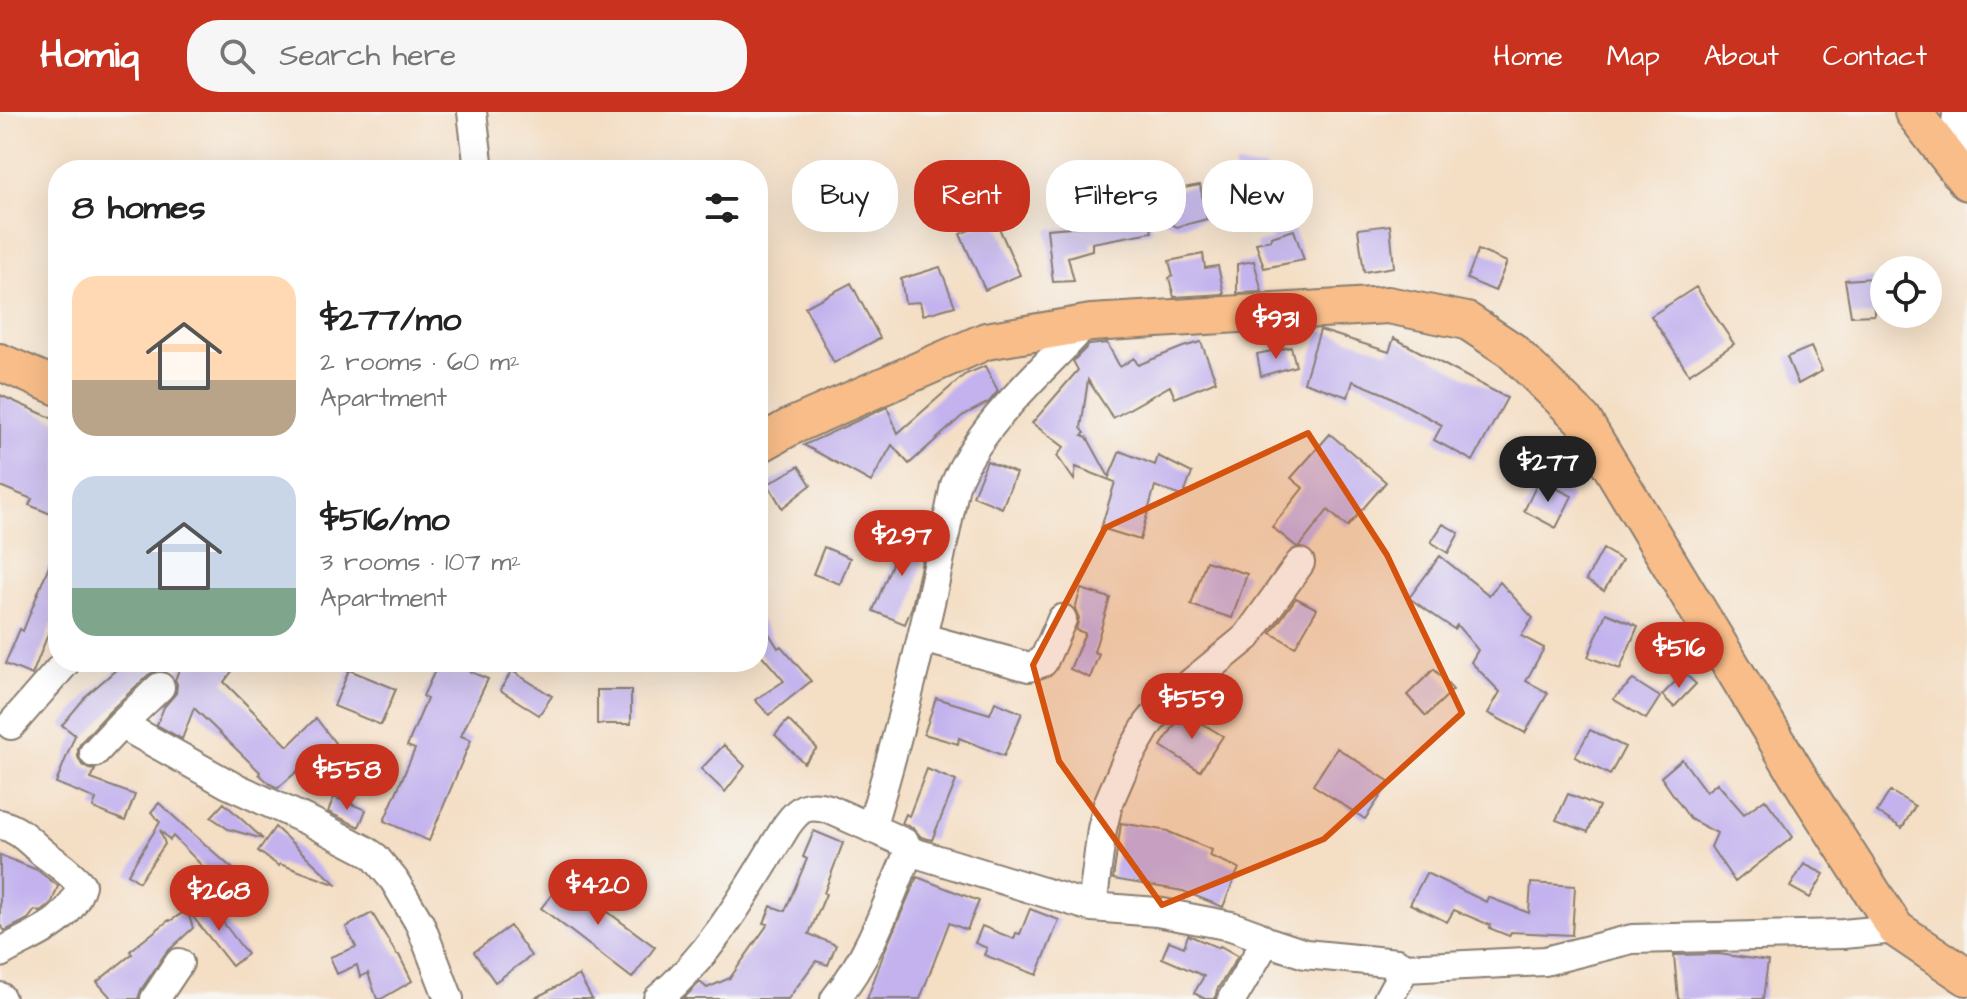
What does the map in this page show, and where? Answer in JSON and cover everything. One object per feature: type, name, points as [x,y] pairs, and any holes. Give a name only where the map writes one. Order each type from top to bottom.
[{"type":"main road","points":[[1913,112],[1967,182]]},
{"type":"main road","points":[[768,439],[986,341],[1091,323],[1388,305],[1467,321],[1511,350],[1583,420],[1809,794],[1896,929],[1967,977]]},
{"type":"main road","points":[[0,362],[48,383]]},
{"type":"street","points":[[472,112],[478,160]]},
{"type":"street","points":[[1957,112],[1956,125],[1967,146]]},
{"type":"street","points":[[871,828],[923,638],[955,485],[963,464],[1019,393],[1082,326]]},
{"type":"street","points":[[1092,907],[1108,804],[1127,760],[1148,724],[1163,706],[1247,637],[1300,563]]},
{"type":"street","points":[[923,638],[1029,667],[1043,662],[1062,619]]},
{"type":"street","points":[[11,725],[57,672]]},
{"type":"street","points":[[94,753],[160,687]]},
{"type":"street","points":[[121,724],[228,784],[311,822],[375,857],[385,867],[420,924],[449,999]]},
{"type":"street","points":[[658,999],[713,942],[796,813],[807,806],[829,809],[905,843],[909,851],[866,953],[835,999]]},
{"type":"street","points":[[0,824],[16,829],[73,874],[81,885],[78,896],[59,921],[0,953]]},
{"type":"street","points":[[909,851],[1092,907],[1179,916],[1231,926],[1305,954],[1397,963],[1405,968],[1545,961],[1632,939],[1843,934],[1896,929]]},
{"type":"street","points":[[1232,999],[1266,941]]},
{"type":"street","points":[[155,999],[179,963]]},
{"type":"street","points":[[1388,999],[1405,968]]},
{"type":"highlighted area","points":[[1308,433],[1387,555],[1462,713],[1324,839],[1162,905],[1059,761],[1033,665],[1105,528]]},
{"type":"building","points":[[1200,185],[1202,220],[1186,225],[1186,188]]},
{"type":"building","points":[[1390,225],[1394,267],[1364,272],[1358,229]]},
{"type":"building","points":[[1001,232],[1020,275],[985,290],[960,234]]},
{"type":"building","points":[[1047,232],[1152,232],[1092,243],[1092,250],[1068,257],[1074,281],[1053,282]]},
{"type":"building","points":[[1295,232],[1304,260],[1264,268],[1256,243],[1271,240],[1271,237]]},
{"type":"building","points":[[1478,250],[1507,262],[1495,291],[1467,279]]},
{"type":"building","points":[[1203,254],[1205,268],[1218,266],[1224,294],[1174,297],[1169,261]]},
{"type":"building","points":[[1254,261],[1262,292],[1237,293],[1237,264]]},
{"type":"building","points":[[940,267],[955,306],[923,315],[920,302],[905,303],[901,279]]},
{"type":"building","points":[[1870,278],[1870,315],[1851,316],[1845,280]]},
{"type":"building","points":[[851,283],[880,338],[834,363],[805,307]]},
{"type":"building","points":[[1696,287],[1734,344],[1689,374],[1651,316]]},
{"type":"building","points":[[1320,330],[1389,352],[1394,338],[1507,398],[1473,461],[1434,440],[1442,425],[1385,394],[1353,381],[1348,397],[1304,382]]},
{"type":"building","points":[[1201,342],[1216,381],[1175,398],[1170,386],[1113,418],[1088,380],[1081,428],[1085,433],[1082,435],[1087,437],[1109,477],[1120,451],[1155,465],[1158,456],[1192,473],[1183,497],[1155,486],[1140,540],[1101,528],[1115,482],[1076,467],[1074,480],[1057,456],[1064,447],[1032,423],[1078,370],[1073,361],[1089,345],[1107,343],[1120,367],[1134,358],[1138,365]]},
{"type":"building","points":[[1291,347],[1296,366],[1261,376],[1257,354]]},
{"type":"building","points":[[1811,347],[1822,371],[1798,384],[1787,357]]},
{"type":"building","points":[[985,366],[998,391],[989,402],[962,416],[909,464],[892,445],[871,482],[804,445],[887,407],[898,433],[964,375]]},
{"type":"building","points":[[0,395],[48,417],[48,513],[29,505],[32,499],[0,486]]},
{"type":"building","points":[[1330,434],[1386,482],[1347,527],[1328,510],[1297,547],[1272,527],[1303,488],[1291,478]]},
{"type":"building","points":[[987,461],[1016,473],[1002,508],[973,496]]},
{"type":"building","points":[[799,466],[811,485],[782,508],[768,484]]},
{"type":"building","points":[[1539,480],[1572,496],[1556,528],[1524,511]]},
{"type":"building","points":[[1443,524],[1459,533],[1448,553],[1431,542]]},
{"type":"building","points":[[903,529],[927,538],[912,607],[905,624],[873,611]]},
{"type":"building","points":[[824,547],[850,558],[840,584],[813,574]]},
{"type":"building","points":[[1603,549],[1622,560],[1604,591],[1586,580]]},
{"type":"building","points":[[1440,556],[1489,595],[1500,582],[1533,618],[1521,636],[1544,648],[1526,681],[1548,693],[1525,733],[1488,713],[1500,692],[1471,662],[1478,650],[1457,625],[1454,629],[1409,598]]},
{"type":"building","points":[[1206,561],[1247,574],[1232,618],[1191,605]]},
{"type":"building","points":[[48,568],[48,634],[32,675],[5,664],[20,629],[23,631]]},
{"type":"building","points":[[1081,589],[1110,598],[1094,652],[1099,654],[1090,678],[1070,669],[1085,633],[1076,630],[1079,618],[1075,609]]},
{"type":"building","points":[[1296,598],[1317,609],[1295,647],[1271,633]]},
{"type":"building","points":[[1606,613],[1638,626],[1620,669],[1588,657]]},
{"type":"building","points":[[768,632],[778,648],[781,646],[811,681],[769,715],[755,700],[784,681],[768,663]]},
{"type":"building","points":[[1434,669],[1453,690],[1426,716],[1407,695]]},
{"type":"building","points":[[113,672],[153,672],[109,712],[78,748],[82,765],[95,770],[91,779],[135,795],[125,821],[93,808],[96,799],[56,783],[75,735],[62,725],[87,695]]},
{"type":"building","points":[[178,672],[232,672],[224,682],[288,746],[316,718],[335,743],[278,788],[259,774],[194,708],[182,739],[157,725],[164,707],[176,693]]},
{"type":"building","points":[[348,672],[396,689],[381,725],[334,706]]},
{"type":"building","points":[[434,672],[471,672],[488,679],[461,736],[471,740],[429,841],[384,821],[415,749],[407,746],[427,699],[423,696]]},
{"type":"building","points":[[514,672],[552,696],[539,715],[500,690]]},
{"type":"building","points":[[1684,673],[1696,684],[1674,707],[1662,695]]},
{"type":"building","points":[[1633,680],[1660,697],[1646,719],[1613,699]]},
{"type":"building","points":[[597,690],[631,690],[631,724],[597,724]]},
{"type":"building","points":[[936,698],[990,714],[995,702],[1022,713],[1004,756],[959,738],[958,744],[924,734]]},
{"type":"building","points":[[1183,712],[1223,736],[1200,771],[1161,746]]},
{"type":"building","points":[[788,720],[817,748],[804,763],[775,735]]},
{"type":"building","points":[[1590,730],[1625,747],[1610,775],[1575,757]]},
{"type":"building","points":[[724,745],[745,766],[725,792],[701,769]]},
{"type":"building","points":[[1337,748],[1390,782],[1365,819],[1313,785]]},
{"type":"building","points":[[1682,759],[1706,792],[1717,783],[1744,814],[1765,799],[1793,837],[1735,882],[1711,847],[1717,833],[1690,819],[1661,777]]},
{"type":"building","points":[[927,769],[956,781],[932,840],[921,837],[913,828],[902,823],[906,814],[909,816]]},
{"type":"building","points":[[1890,791],[1915,806],[1902,828],[1877,812]]},
{"type":"building","points":[[1568,794],[1599,806],[1588,832],[1556,820]]},
{"type":"building","points":[[334,797],[366,810],[359,827],[328,812]]},
{"type":"building","points":[[159,803],[251,885],[231,901],[214,884],[217,881],[173,836],[170,840],[160,830],[165,844],[139,882],[128,874],[160,822],[151,812]]},
{"type":"building","points":[[224,803],[263,839],[228,829],[211,817]]},
{"type":"building","points":[[1121,823],[1169,831],[1212,850],[1210,856],[1239,868],[1223,907],[1183,891],[1113,879]]},
{"type":"building","points":[[275,827],[337,885],[279,866],[258,851]]},
{"type":"building","points":[[814,831],[843,843],[809,934],[836,945],[828,965],[816,961],[788,999],[683,999],[700,982],[707,988],[730,978],[768,924],[764,923],[771,906],[785,911],[807,859],[803,857]]},
{"type":"building","points":[[0,855],[37,870],[58,886],[48,906],[40,912],[35,910],[28,919],[5,931],[0,925]]},
{"type":"building","points":[[1804,864],[1824,874],[1810,898],[1790,887]]},
{"type":"building","points":[[1426,873],[1486,902],[1488,897],[1529,913],[1531,883],[1575,886],[1572,935],[1511,932],[1509,936],[1454,910],[1447,922],[1410,904]]},
{"type":"building","points":[[568,875],[600,900],[597,904],[655,947],[632,978],[541,908]]},
{"type":"building","points":[[917,877],[979,901],[967,930],[949,923],[920,999],[867,999],[885,950]]},
{"type":"building","points":[[207,901],[247,954],[232,966],[190,913]]},
{"type":"building","points":[[1030,909],[1059,920],[1037,975],[984,955],[987,948],[975,943],[982,926],[1014,939],[1016,933],[1020,934]]},
{"type":"building","points":[[187,910],[193,928],[165,954],[138,999],[112,999],[97,982],[132,954],[130,951]]},
{"type":"building","points":[[372,913],[412,981],[381,999],[377,999],[368,973],[360,977],[357,965],[337,974],[330,957],[356,947],[346,927]]},
{"type":"building","points":[[510,926],[531,956],[495,982],[474,952]]},
{"type":"building","points":[[1188,935],[1238,956],[1217,990],[1215,999],[1205,999],[1194,993],[1204,976],[1162,958],[1169,941],[1184,947]]},
{"type":"building","points":[[1719,954],[1768,961],[1763,999],[1678,999],[1674,955]]},
{"type":"building","points":[[579,975],[592,999],[533,999]]}]
